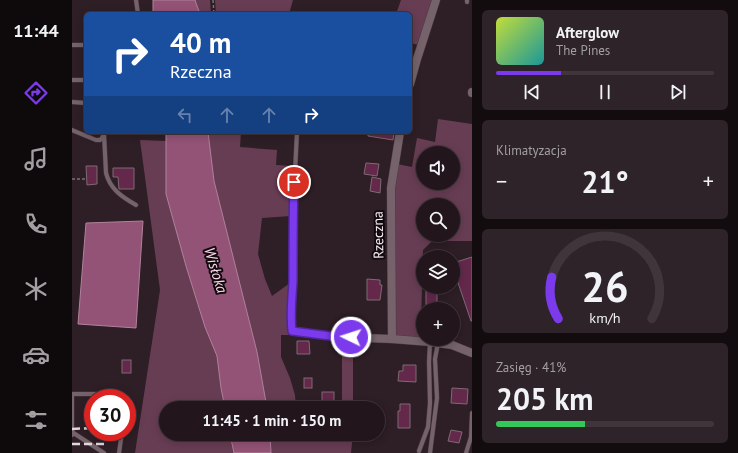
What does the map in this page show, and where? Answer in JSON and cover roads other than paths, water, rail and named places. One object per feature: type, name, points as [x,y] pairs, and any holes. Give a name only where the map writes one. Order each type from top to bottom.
[{"type":"street","points":[[412,77],[436,0]]},
{"type":"street","name":"Rzeczna","points":[[392,339],[391,188],[400,134]]},
{"type":"street","points":[[292,331],[338,337],[416,341]]},
{"type":"street","points":[[454,346],[472,353]]},
{"type":"lane","points":[[136,0],[138,12]]},
{"type":"lane","points":[[72,45],[84,45]]},
{"type":"lane","points":[[72,80],[84,80]]},
{"type":"lane","points":[[72,102],[84,102]]},
{"type":"lane","points":[[72,130],[96,140],[100,140],[104,134]]},
{"type":"lane","points":[[104,134],[107,178],[120,195],[136,205]]},
{"type":"lane","points":[[292,331],[293,212],[297,134]]},
{"type":"lane","points":[[419,450],[428,427],[430,403],[429,362],[433,346]]},
{"type":"lane","points":[[430,453],[437,398],[434,346]]},
{"type":"lane","points":[[72,434],[72,394],[84,394]]},
{"type":"lane","points":[[466,453],[471,437],[472,413]]},
{"type":"lane","points":[[72,432],[104,453]]},
{"type":"lane","points":[[119,453],[121,441]]},
{"type":"water","points":[[153,0],[195,0],[199,12],[153,12]]},
{"type":"water","name":"Wisłoka","points":[[166,134],[208,134],[214,181],[257,352],[266,401],[224,401],[217,356],[205,327],[166,194]]},
{"type":"water","points":[[143,221],[136,328],[78,324],[86,223]]},
{"type":"water","points":[[231,441],[270,441],[271,453],[234,453]]},
{"type":"railway","points":[[72,429],[84,428]]},
{"type":"railway","points":[[72,444],[105,444]]}]
